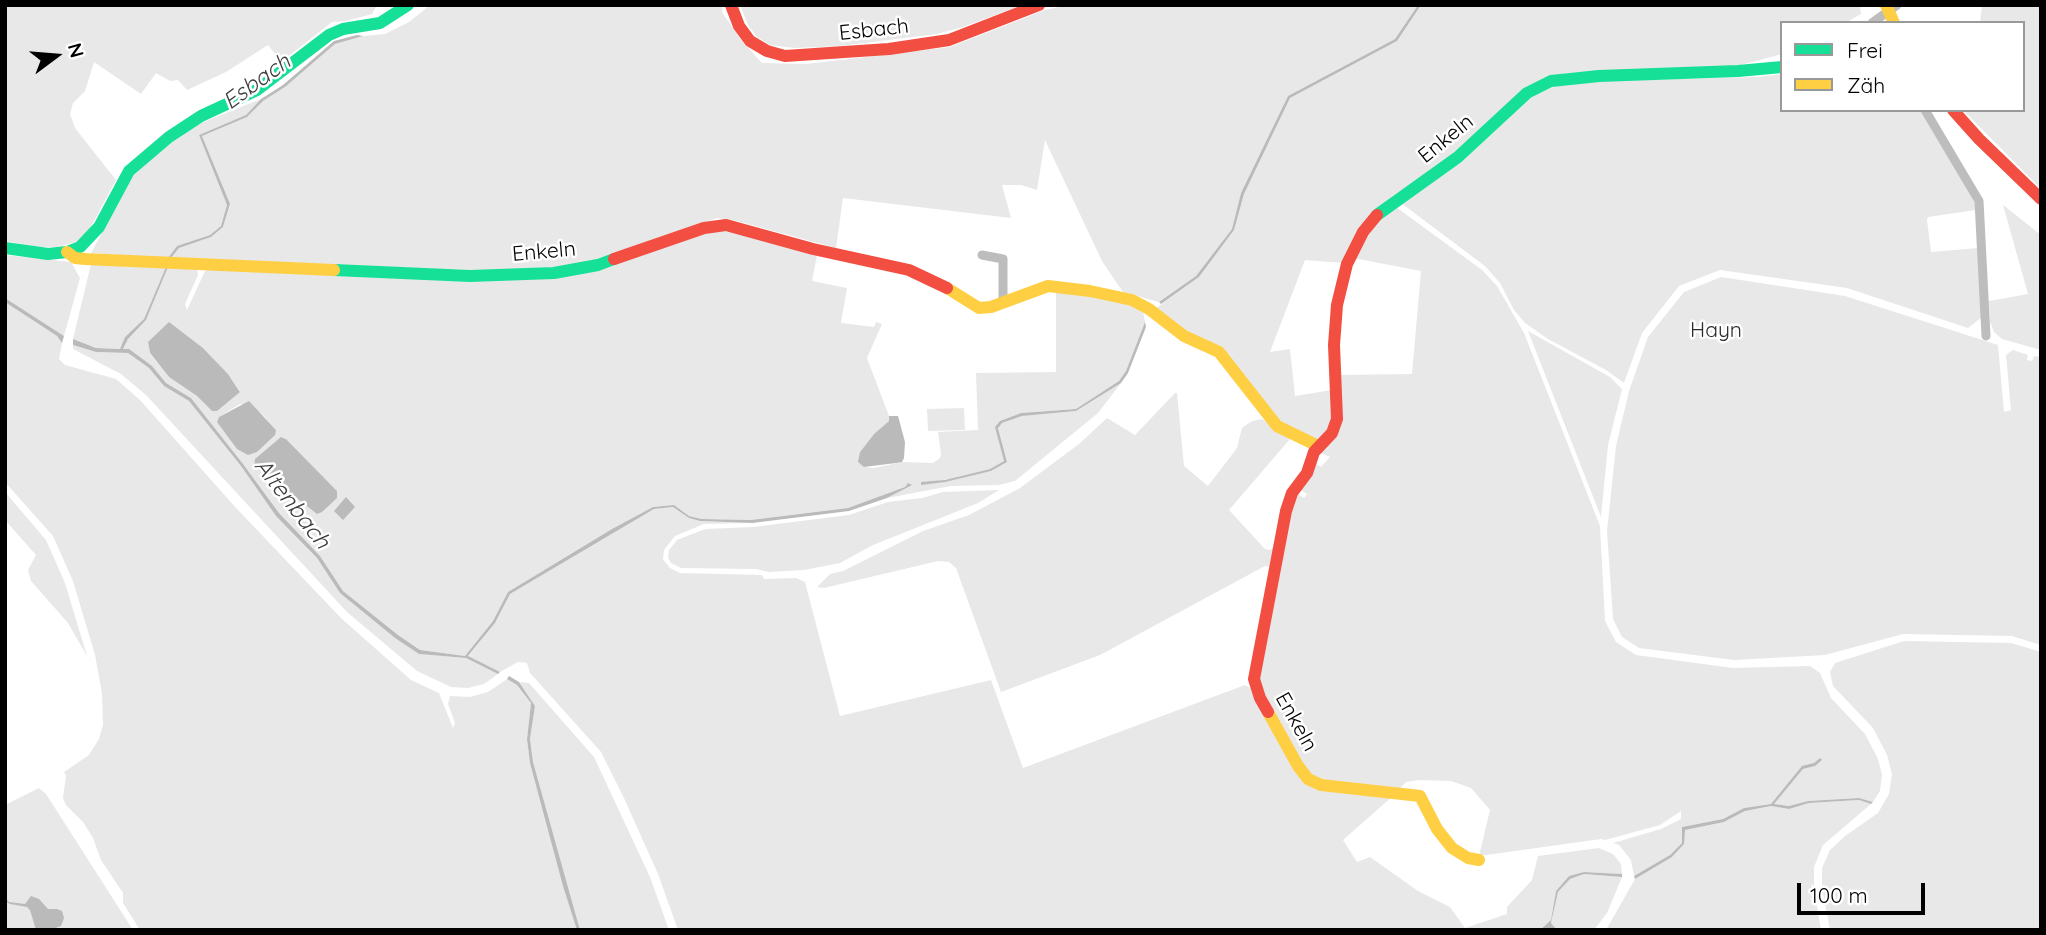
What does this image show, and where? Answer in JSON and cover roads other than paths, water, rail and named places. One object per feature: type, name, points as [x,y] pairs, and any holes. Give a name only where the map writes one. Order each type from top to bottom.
[{"type":"street","points":[[67,252],[85,243],[94,233],[132,168],[178,130],[201,116],[257,90],[334,32],[380,23],[408,5]]},
{"type":"street","name":"Esbach","points":[[731,5],[739,26],[750,41],[766,51],[785,55],[853,52],[936,43],[974,32],[1039,5]]},
{"type":"street","points":[[1874,21],[1890,7]]},
{"type":"street","name":"Enkeln","points":[[1479,860],[1468,858],[1452,848],[1437,829],[1420,796],[1321,785],[1308,779],[1260,698],[1254,679],[1286,511],[1292,493],[1307,473],[1318,446],[1332,433],[1337,419],[1334,345],[1337,304],[1352,251],[1363,232],[1386,208],[1458,157],[1527,93],[1551,81],[1780,67]]},
{"type":"street","points":[[1926,112],[1979,201],[1986,336]]},
{"type":"street","points":[[1955,112],[2041,200]]},
{"type":"street","name":"Enkeln","points":[[5,248],[38,254],[67,252],[75,258],[85,259],[470,276],[554,273],[598,265],[704,228],[726,225],[813,249],[909,270],[960,294],[976,307],[987,308],[1048,286],[1107,294],[1138,303],[1178,333],[1213,348],[1224,356],[1273,422],[1288,433],[1318,446]]},
{"type":"street","points":[[982,255],[1003,259],[1003,302]]},
{"type":"park label","name":"Hayn","points":[[1716,331]]},
{"type":"water label","name":"Altenbach","points":[[292,504]]}]
